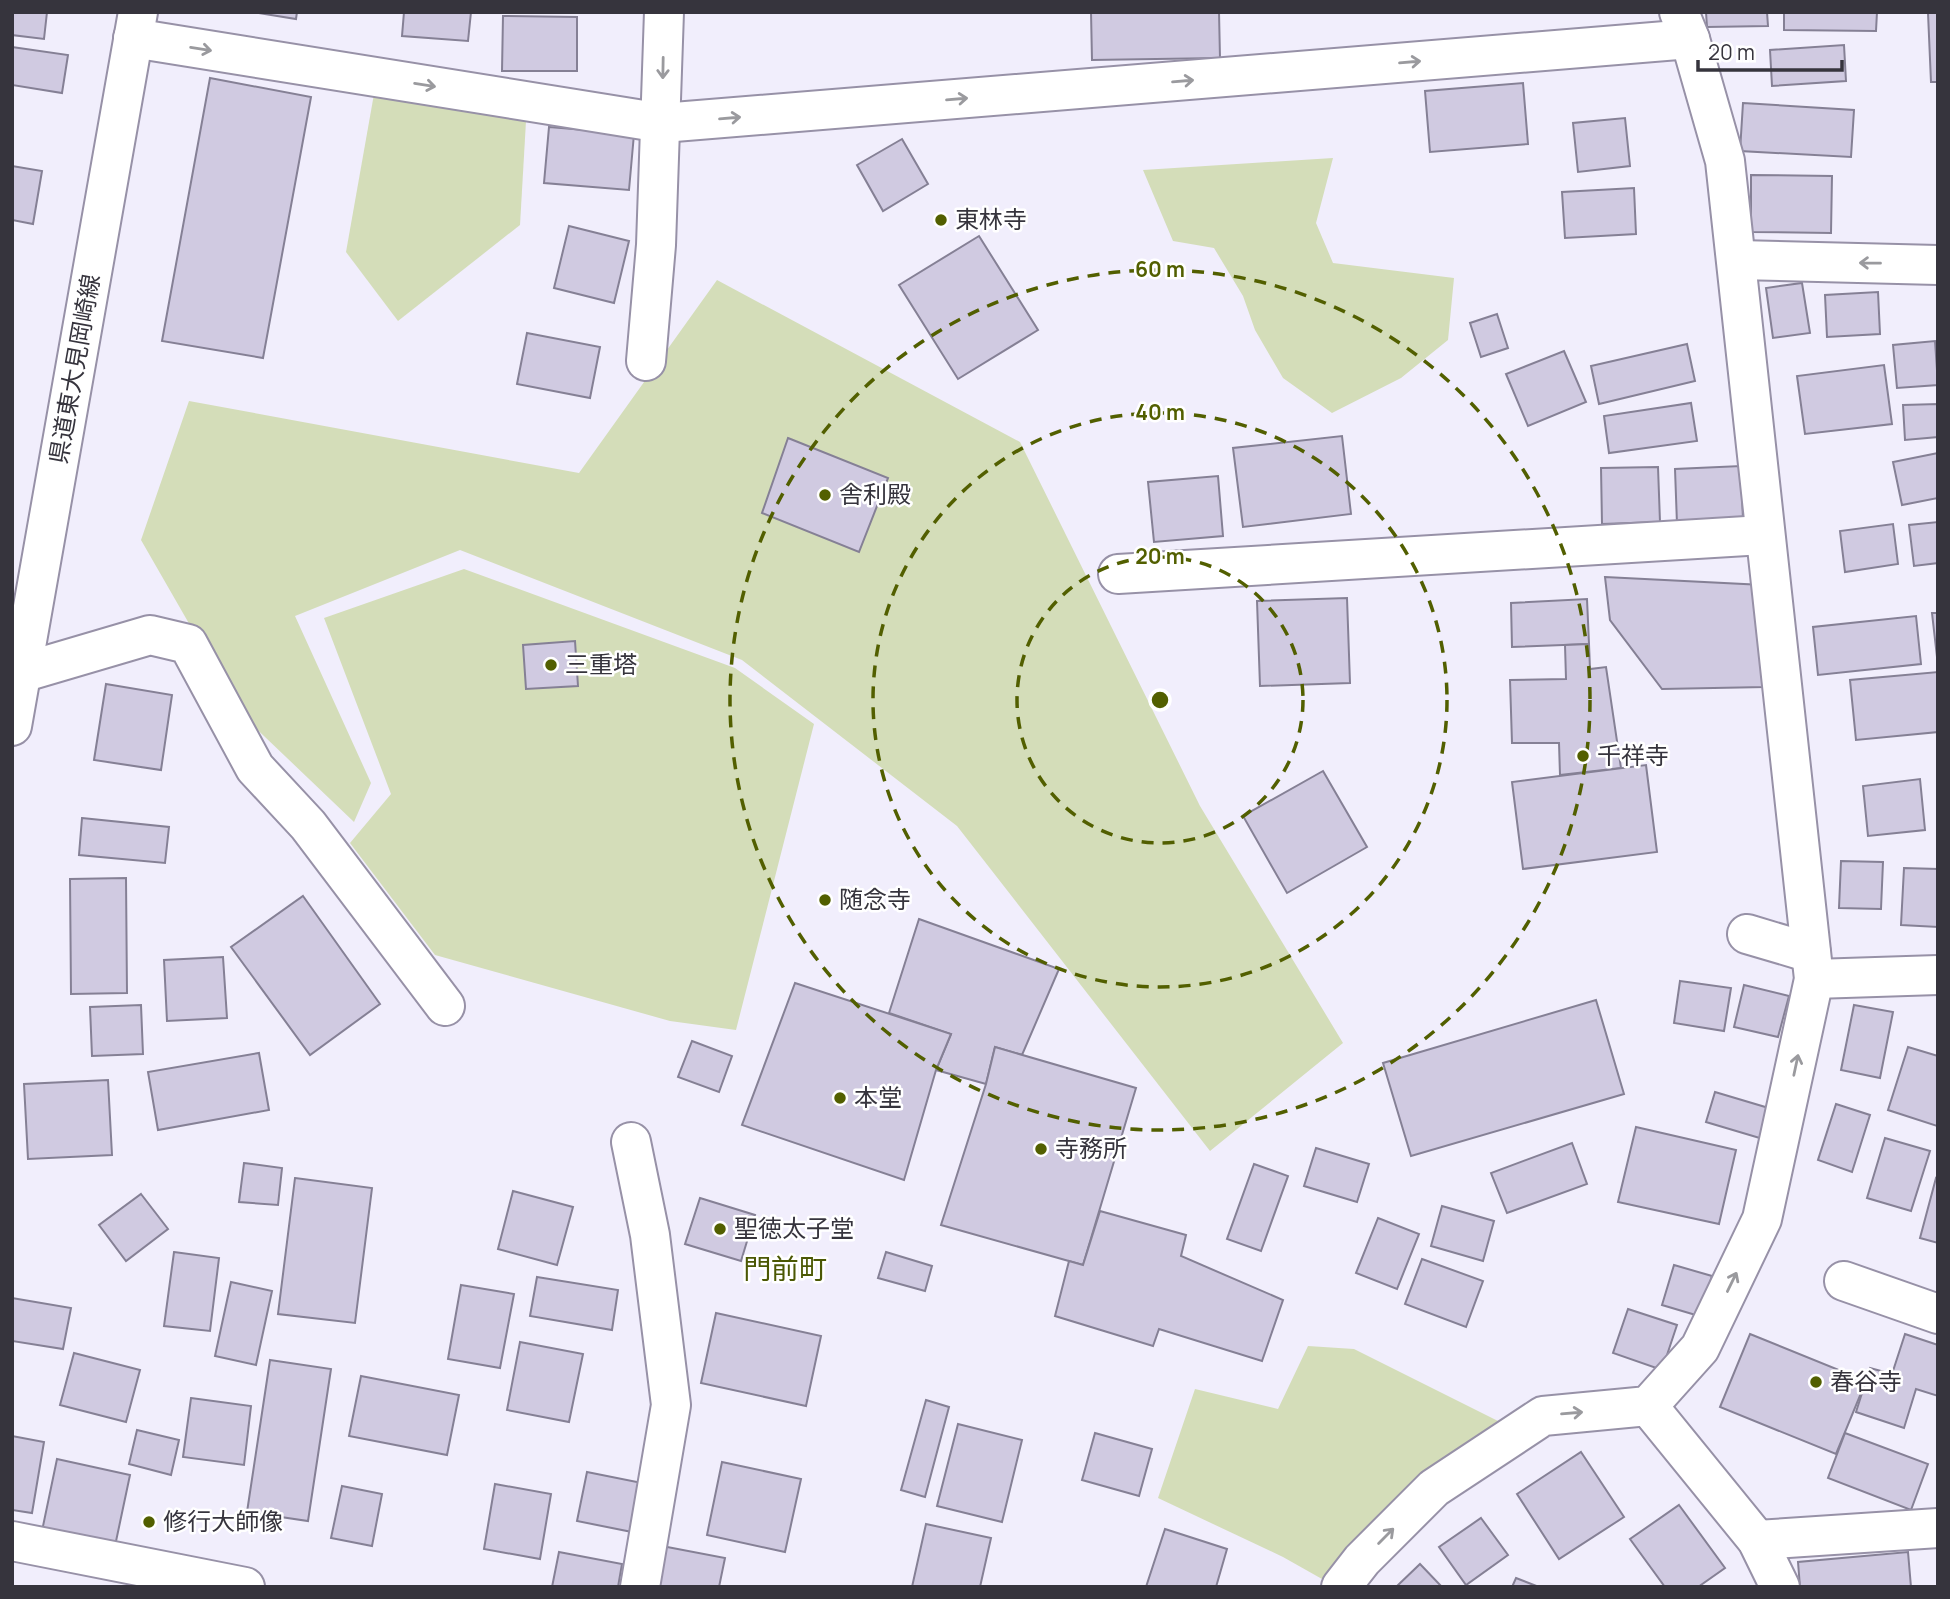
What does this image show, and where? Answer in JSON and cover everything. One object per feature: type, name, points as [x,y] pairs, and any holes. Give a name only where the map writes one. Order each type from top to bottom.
[{"type":"street","points":[[646,361],[656,245],[664,12]]},
{"type":"street","points":[[135,25],[662,124],[1684,26],[1725,161],[1738,260],[1763,535],[1813,966],[1762,1219],[1700,1348],[1648,1406],[1543,1416],[1434,1488],[1362,1560],[1341,1587]]},
{"type":"street","name":"県道東大見岡崎線","points":[[12,726],[17,672],[135,25]]},
{"type":"street","points":[[1738,260],[1938,265]]},
{"type":"street","points":[[1118,574],[1763,535]]},
{"type":"street","points":[[17,672],[150,635],[188,644],[255,768],[307,825],[445,1006]]},
{"type":"street","points":[[1747,934],[1813,966],[1938,975]]},
{"type":"street","points":[[631,1142],[650,1235],[671,1405],[640,1587]]},
{"type":"street","points":[[1843,1281],[1938,1314]]},
{"type":"street","points":[[1648,1406],[1757,1540],[1780,1587]]},
{"type":"street","points":[[1757,1540],[1938,1528]]},
{"type":"street","points":[[12,1541],[245,1587]]},
{"type":"green space","points":[[374,94],[526,121],[520,225],[398,321],[346,252]]},
{"type":"green space","points":[[1333,158],[1316,223],[1333,263],[1454,278],[1448,340],[1401,378],[1332,413],[1283,378],[1255,330],[1243,296],[1214,248],[1173,241],[1143,170]]},
{"type":"green space","points":[[717,280],[1020,442],[1200,806],[1343,1043],[1210,1151],[957,826],[742,660],[460,550],[295,616],[371,783],[354,822],[241,714],[141,540],[189,401],[579,473]]},
{"type":"green space","points":[[464,569],[735,668],[814,724],[736,1030],[670,1021],[435,955],[350,843],[391,794],[324,618]]},
{"type":"green space","points":[[1308,1346],[1354,1349],[1498,1421],[1436,1464],[1383,1513],[1322,1579],[1283,1557],[1158,1498],[1195,1389],[1278,1409]]},
{"type":"building","points":[[12,12],[47,12],[44,39],[12,35]]},
{"type":"building","points":[[252,12],[297,12],[296,19]]},
{"type":"building","points":[[404,12],[471,12],[468,41],[402,36]]},
{"type":"building","points":[[1091,12],[1219,12],[1220,58],[1092,60]]},
{"type":"building","points":[[1706,12],[1767,12],[1768,26],[1707,27]]},
{"type":"building","points":[[1784,12],[1877,12],[1876,31],[1784,30]]},
{"type":"building","points":[[1928,13],[1938,13],[1938,82],[1931,82]]},
{"type":"building","points":[[503,16],[577,17],[577,71],[502,71]]},
{"type":"building","points":[[1844,45],[1846,81],[1772,86],[1770,50]]},
{"type":"building","points":[[12,47],[68,55],[62,93],[12,85]]},
{"type":"building","points":[[210,78],[311,97],[263,358],[162,341]]},
{"type":"building","points":[[1523,83],[1528,144],[1430,152],[1425,91]]},
{"type":"building","points":[[1743,103],[1854,110],[1851,157],[1740,151]]},
{"type":"building","points":[[1625,118],[1630,166],[1578,172],[1573,123]]},
{"type":"building","points":[[549,127],[634,134],[629,190],[544,183]]},
{"type":"building","points":[[902,139],[928,184],[883,211],[857,165]]},
{"type":"building","points":[[12,166],[42,171],[33,224],[12,220]]},
{"type":"building","points":[[1751,175],[1832,176],[1831,233],[1751,232]]},
{"type":"building","points":[[1634,188],[1636,234],[1565,238],[1562,192]]},
{"type":"building","points":[[569,226],[629,241],[614,303],[554,288]]},
{"type":"building","points":[[979,236],[1038,330],[958,379],[899,285]]},
{"type":"building","points":[[1802,283],[1810,333],[1773,338],[1766,288]]},
{"type":"building","points":[[1878,292],[1880,334],[1827,337],[1825,295]]},
{"type":"building","points":[[1497,314],[1508,348],[1481,357],[1470,323]]},
{"type":"building","points":[[527,333],[600,347],[590,398],[517,384]]},
{"type":"building","points":[[1935,341],[1938,385],[1897,388],[1893,345]]},
{"type":"building","points":[[1687,344],[1695,381],[1599,404],[1591,366]]},
{"type":"building","points":[[1564,351],[1586,402],[1528,426],[1506,374]]},
{"type":"building","points":[[1884,365],[1892,424],[1805,434],[1797,376]]},
{"type":"building","points":[[1691,403],[1697,441],[1609,453],[1604,416]]},
{"type":"building","points":[[1938,404],[1938,437],[1905,440],[1903,405]]},
{"type":"building","points":[[1342,436],[1351,514],[1243,527],[1233,448]]},
{"type":"building","name":"舎利殿","points":[[788,438],[888,478],[859,552],[762,513]]},
{"type":"building","points":[[1938,453],[1938,498],[1902,505],[1893,462]]},
{"type":"building","points":[[1741,466],[1743,520],[1677,524],[1675,469]]},
{"type":"building","points":[[1658,467],[1660,522],[1602,524],[1601,468]]},
{"type":"building","points":[[1218,476],[1223,536],[1154,542],[1148,482]]},
{"type":"building","points":[[1938,522],[1938,563],[1914,566],[1909,525]]},
{"type":"building","points":[[1893,524],[1898,564],[1845,572],[1840,531]]},
{"type":"building","points":[[1605,577],[1763,585],[1765,687],[1662,689],[1610,620]]},
{"type":"building","points":[[1347,598],[1350,683],[1260,686],[1257,601]]},
{"type":"building","points":[[1587,599],[1589,644],[1512,647],[1511,603]]},
{"type":"building","points":[[1932,613],[1938,613],[1938,657],[1937,657]]},
{"type":"building","points":[[1916,616],[1921,664],[1818,675],[1813,627]]},
{"type":"building","name":"三重塔","points":[[575,641],[578,686],[526,689],[523,645]]},
{"type":"building","points":[[1589,644],[1590,669],[1606,667],[1621,768],[1560,775],[1559,743],[1512,743],[1510,680],[1566,679],[1565,645]]},
{"type":"building","points":[[1938,672],[1938,732],[1856,740],[1850,680]]},
{"type":"building","points":[[106,684],[172,695],[161,770],[94,760]]},
{"type":"building","points":[[1646,765],[1657,852],[1523,869],[1512,782]]},
{"type":"building","points":[[1323,771],[1367,847],[1287,893],[1243,816]]},
{"type":"building","points":[[1920,779],[1925,830],[1868,836],[1863,786]]},
{"type":"building","points":[[82,818],[169,827],[165,863],[79,855]]},
{"type":"building","points":[[1841,861],[1883,862],[1881,909],[1839,908]]},
{"type":"building","points":[[1904,868],[1938,869],[1938,927],[1901,925]]},
{"type":"building","points":[[126,878],[127,993],[71,994],[70,879]]},
{"type":"building","points":[[303,896],[380,1004],[310,1055],[231,947]]},
{"type":"building","points":[[919,919],[1059,969],[1022,1055],[995,1047],[986,1084],[936,1070],[951,1034],[889,1013]]},
{"type":"building","points":[[223,957],[227,1018],[167,1021],[164,960]]},
{"type":"building","points":[[1680,981],[1731,988],[1724,1031],[1674,1023]]},
{"type":"building","name":"本堂","points":[[795,983],[951,1034],[936,1070],[904,1180],[742,1125]]},
{"type":"building","points":[[1744,985],[1789,996],[1778,1037],[1734,1027]]},
{"type":"building","points":[[1596,1000],[1624,1094],[1411,1156],[1383,1063]]},
{"type":"building","points":[[141,1005],[143,1054],[92,1056],[90,1007]]},
{"type":"building","points":[[1854,1005],[1893,1012],[1880,1078],[1841,1070]]},
{"type":"building","points":[[692,1041],[732,1056],[719,1092],[678,1077]]},
{"type":"building","name":"寺務所","points":[[995,1047],[1136,1088],[1083,1265],[941,1225],[986,1084]]},
{"type":"building","points":[[1908,1047],[1938,1056],[1937,1126],[1888,1110]]},
{"type":"building","points":[[259,1053],[269,1110],[158,1130],[148,1072]]},
{"type":"building","points":[[108,1080],[112,1155],[28,1159],[24,1084]]},
{"type":"building","points":[[1715,1092],[1772,1109],[1763,1139],[1706,1122]]},
{"type":"building","points":[[1836,1104],[1870,1115],[1852,1172],[1818,1160]]},
{"type":"building","points":[[1636,1127],[1736,1150],[1719,1224],[1618,1202]]},
{"type":"building","points":[[1885,1138],[1930,1151],[1911,1211],[1867,1198]]},
{"type":"building","points":[[1572,1143],[1587,1184],[1507,1213],[1491,1173]]},
{"type":"building","points":[[1316,1148],[1369,1164],[1357,1202],[1304,1186]]},
{"type":"building","points":[[244,1163],[282,1168],[278,1205],[239,1202]]},
{"type":"building","points":[[1254,1164],[1288,1176],[1261,1251],[1227,1239]]},
{"type":"building","points":[[295,1178],[372,1188],[355,1323],[278,1314]]},
{"type":"building","points":[[1936,1178],[1938,1179],[1938,1243],[1920,1238]]},
{"type":"building","points":[[513,1191],[573,1207],[557,1265],[498,1249]]},
{"type":"building","points":[[141,1194],[168,1229],[126,1261],[99,1225]]},
{"type":"building","name":"聖徳太子堂","points":[[700,1198],[755,1215],[741,1261],[685,1244]]},
{"type":"building","points":[[1442,1206],[1494,1221],[1483,1261],[1431,1246]]},
{"type":"building","points":[[1100,1211],[1186,1235],[1181,1256],[1283,1300],[1262,1361],[1159,1329],[1153,1346],[1055,1316],[1069,1261],[1083,1265]]},
{"type":"building","points":[[1378,1218],[1419,1234],[1397,1289],[1356,1273]]},
{"type":"building","points":[[174,1252],[219,1258],[210,1331],[164,1326]]},
{"type":"building","points":[[886,1252],[932,1266],[925,1291],[878,1278]]},
{"type":"building","points":[[1422,1259],[1483,1281],[1466,1327],[1405,1304]]},
{"type":"building","points":[[1674,1265],[1712,1276],[1699,1316],[1662,1305]]},
{"type":"building","points":[[537,1277],[618,1290],[612,1330],[530,1316]]},
{"type":"building","points":[[231,1282],[272,1291],[256,1365],[215,1356]]},
{"type":"building","points":[[461,1285],[514,1294],[500,1368],[448,1359]]},
{"type":"building","points":[[12,1298],[71,1308],[63,1349],[12,1341]]},
{"type":"building","points":[[1628,1309],[1677,1325],[1662,1370],[1613,1353]]},
{"type":"building","points":[[716,1313],[821,1336],[806,1406],[701,1383]]},
{"type":"building","points":[[1750,1334],[1866,1381],[1836,1454],[1720,1407]]},
{"type":"building","points":[[1905,1334],[1938,1345],[1938,1396],[1916,1389],[1904,1428],[1856,1412],[1870,1368],[1892,1374]]},
{"type":"building","points":[[520,1342],[583,1354],[569,1422],[507,1410]]},
{"type":"building","points":[[74,1353],[140,1370],[126,1422],[60,1405]]},
{"type":"building","points":[[270,1360],[331,1369],[308,1521],[247,1512]]},
{"type":"building","points":[[361,1376],[459,1395],[447,1455],[349,1436]]},
{"type":"building","points":[[191,1398],[251,1406],[244,1465],[183,1457]]},
{"type":"building","points":[[926,1400],[949,1407],[925,1497],[901,1490]]},
{"type":"building","points":[[958,1424],[1022,1440],[1002,1522],[937,1506]]},
{"type":"building","points":[[137,1430],[179,1440],[171,1475],[129,1464]]},
{"type":"building","points":[[1095,1433],[1152,1449],[1139,1496],[1082,1480]]},
{"type":"building","points":[[1845,1433],[1928,1464],[1911,1510],[1828,1478]]},
{"type":"building","points":[[12,1436],[44,1442],[32,1513],[12,1510]]},
{"type":"building","points":[[1581,1452],[1624,1517],[1559,1559],[1517,1494]]},
{"type":"building","points":[[57,1459],[130,1475],[115,1546],[42,1531]]},
{"type":"building","points":[[722,1462],[801,1479],[785,1552],[707,1535]]},
{"type":"building","points":[[587,1472],[647,1484],[637,1533],[577,1521]]},
{"type":"building","points":[[495,1484],[551,1494],[540,1559],[484,1549]]},
{"type":"building","points":[[342,1486],[382,1494],[372,1546],[331,1538]]},
{"type":"building","points":[[1679,1505],[1725,1568],[1698,1587],[1665,1587],[1630,1539]]},
{"type":"building","points":[[1481,1518],[1508,1555],[1466,1585],[1439,1547]]},
{"type":"building","points":[[926,1524],[991,1538],[980,1587],[912,1587]]},
{"type":"building","points":[[1165,1529],[1227,1549],[1216,1587],[1146,1587]]},
{"type":"building","points":[[662,1546],[725,1558],[719,1587],[654,1587]]},
{"type":"building","points":[[559,1552],[622,1564],[618,1587],[552,1587]]},
{"type":"building","points":[[1908,1552],[1911,1587],[1800,1587],[1798,1562]]},
{"type":"building","points":[[1420,1564],[1442,1587],[1396,1587]]},
{"type":"building","points":[[1516,1578],[1539,1587],[1512,1587]]},
{"type":"place","name":"東林寺","points":[[941,220]]},
{"type":"place","name":"舎利殿","points":[[825,495]]},
{"type":"place","name":"三重塔","points":[[551,665]]},
{"type":"place","name":"千祥寺","points":[[1583,756]]},
{"type":"place","name":"随念寺","points":[[825,900]]},
{"type":"place","name":"本堂","points":[[840,1098]]},
{"type":"place","name":"寺務所","points":[[1041,1149]]},
{"type":"place","name":"聖徳太子堂","points":[[720,1229]]},
{"type":"place","name":"春谷寺","points":[[1816,1382]]},
{"type":"place","name":"修行大師像","points":[[149,1522]]},
{"type":"district","name":"門前町","points":[[785,1269]]}]
